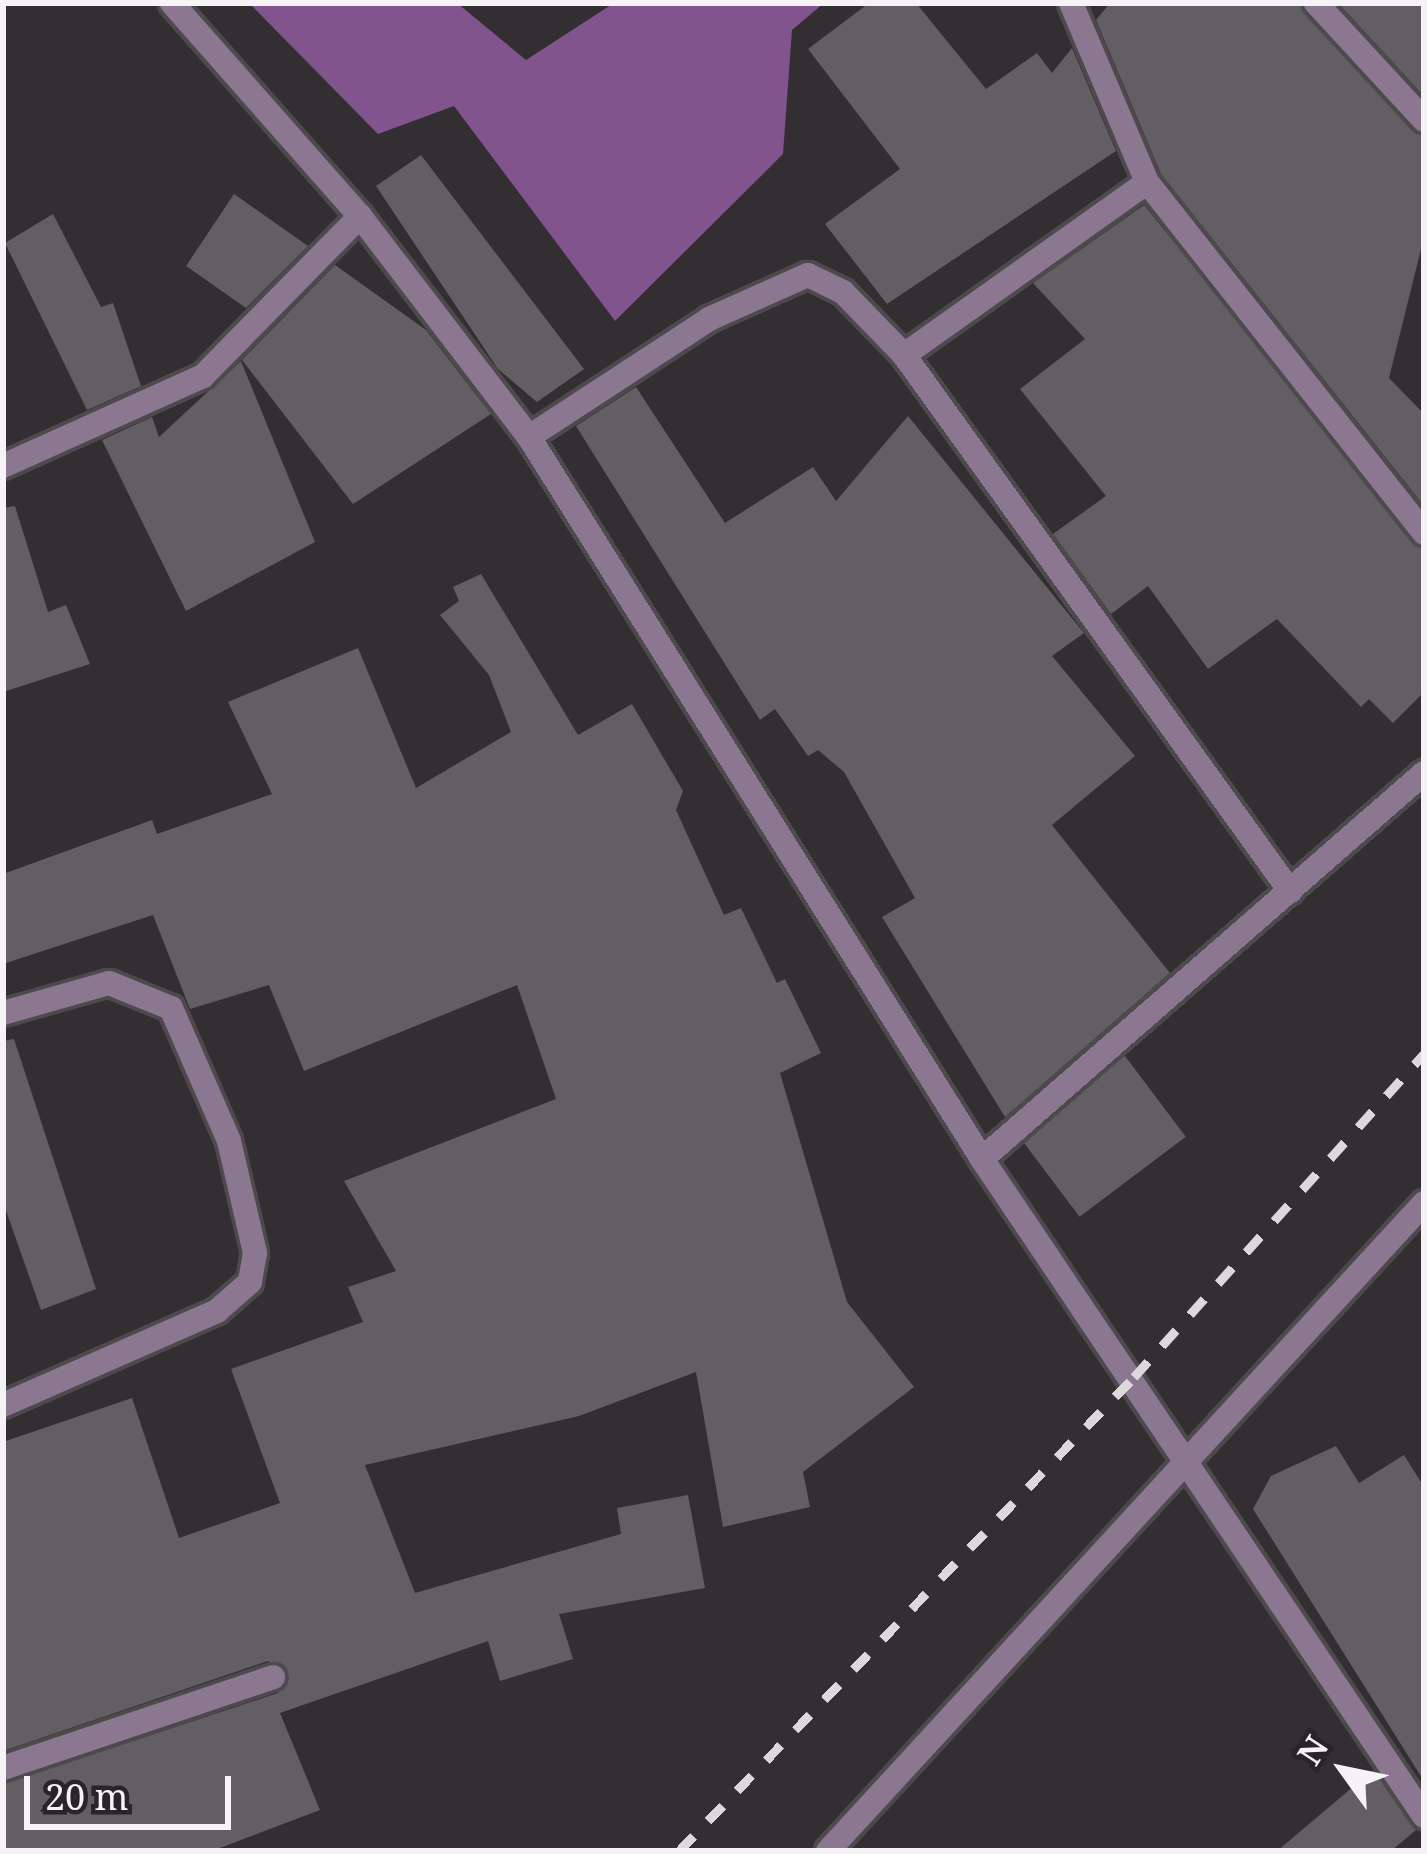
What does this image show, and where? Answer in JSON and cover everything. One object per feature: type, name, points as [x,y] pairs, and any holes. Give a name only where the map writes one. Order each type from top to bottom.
[{"type":"street","points":[[172,3],[360,216],[529,437],[982,1159],[1185,1464],[1417,1784],[1424,1816]]},
{"type":"street","points":[[1071,3],[1147,182],[1424,533]]},
{"type":"street","points":[[1316,3],[1424,120]]},
{"type":"street","points":[[904,355],[1147,182]]},
{"type":"street","points":[[3,466],[203,376],[360,216]]},
{"type":"street","points":[[529,437],[709,319],[808,275],[843,292],[904,355],[1290,891]]},
{"type":"street","points":[[982,1159],[1424,773]]},
{"type":"street","points":[[3,1013],[109,983],[171,1007],[230,1141],[255,1253],[250,1282],[217,1311],[3,1405]]},
{"type":"street","points":[[828,1851],[1424,1203]]},
{"type":"street","points":[[3,1768],[273,1677]]},
{"type":"shaded area","points":[[249,3],[457,3],[526,60],[614,3],[824,3],[792,30],[783,154],[615,321],[454,106],[378,134]]},
{"type":"building","points":[[869,3],[916,3],[986,89],[1037,53],[1052,73],[1072,48],[1116,151],[887,304],[825,224],[900,169],[808,49]]},
{"type":"building","points":[[1110,3],[1300,3],[1424,136],[1424,237],[1389,378],[1424,414],[1424,506],[1161,174],[1096,20]]},
{"type":"building","points":[[1338,3],[1424,3],[1424,96]]},
{"type":"building","points":[[421,155],[584,369],[537,402],[498,369],[376,186]]},
{"type":"building","points":[[234,194],[308,246],[246,308],[186,266]]},
{"type":"building","points":[[1144,205],[1424,549],[1424,692],[1393,723],[1369,699],[1361,707],[1277,619],[1208,669],[1148,586],[1111,614],[1053,534],[1106,496],[1020,389],[1085,339],[1033,283]]},
{"type":"building","points":[[53,214],[101,307],[113,303],[141,386],[87,410],[5,243]]},
{"type":"building","points":[[335,265],[426,330],[491,414],[353,504],[242,360]]},
{"type":"building","points":[[241,361],[315,542],[186,611],[102,440],[152,417],[159,437]]},
{"type":"building","points":[[636,387],[725,523],[813,467],[836,501],[908,416],[1084,633],[1052,656],[1135,756],[1052,825],[1170,973],[1005,1117],[882,917],[915,898],[844,772],[818,750],[808,756],[775,709],[760,720],[576,426]]},
{"type":"building","points":[[15,506],[48,612],[66,605],[90,664],[3,692],[3,508]]},
{"type":"building","points":[[481,574],[578,735],[632,704],[683,791],[676,810],[724,915],[741,908],[777,983],[785,979],[821,1053],[780,1073],[847,1302],[914,1387],[803,1472],[810,1507],[723,1527],[696,1372],[579,1416],[365,1465],[415,1593],[621,1534],[617,1508],[688,1495],[705,1588],[559,1614],[573,1659],[500,1681],[488,1641],[280,1713],[320,1810],[212,1851],[3,1851],[3,1784],[278,1693],[289,1679],[268,1661],[3,1751],[3,1442],[132,1398],[179,1538],[280,1503],[231,1369],[363,1322],[348,1287],[396,1271],[344,1181],[556,1099],[517,985],[304,1071],[269,985],[190,1009],[153,915],[3,964],[3,874],[152,820],[157,834],[272,794],[228,702],[358,648],[416,788],[511,732],[489,675],[440,615],[459,601],[453,587]]},
{"type":"building","points":[[14,1039],[96,1289],[41,1310],[3,1202],[3,1041]]},
{"type":"building","points":[[1125,1056],[1186,1137],[1080,1217],[1019,1136]]},
{"type":"building","points":[[1336,1446],[1359,1483],[1404,1455],[1424,1487],[1424,1781],[1253,1509],[1271,1476]]},
{"type":"building","points":[[1373,1770],[1416,1830],[1391,1851],[1277,1851]]},
{"type":"railway","points":[[679,1851],[1134,1377],[1424,1054]]}]
